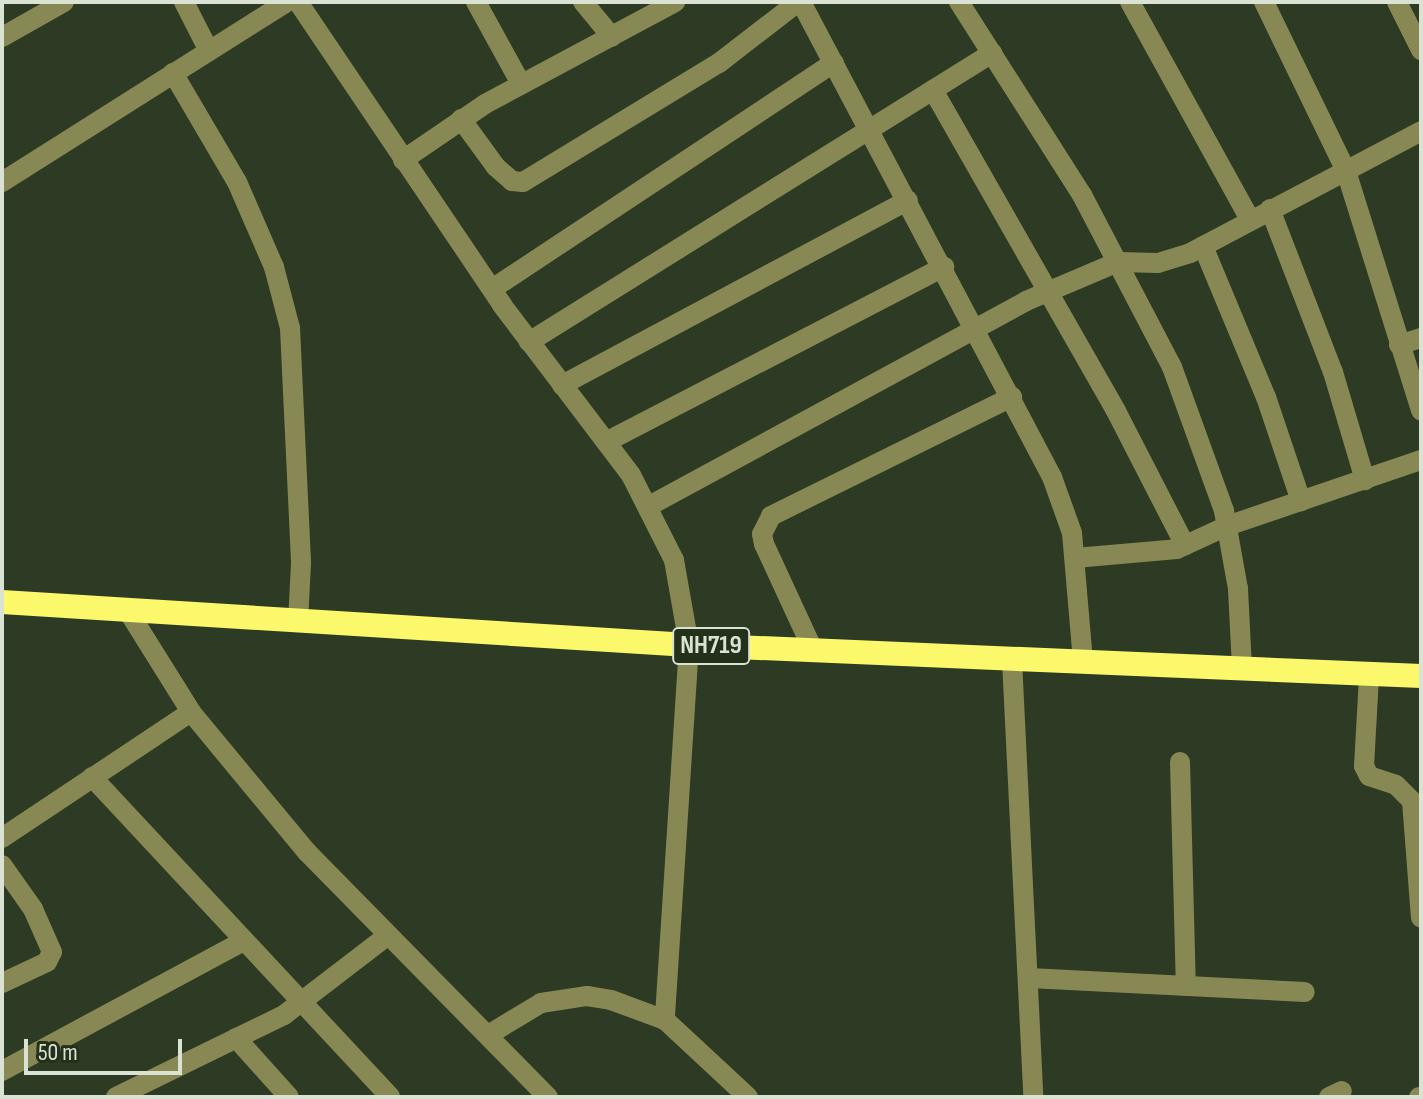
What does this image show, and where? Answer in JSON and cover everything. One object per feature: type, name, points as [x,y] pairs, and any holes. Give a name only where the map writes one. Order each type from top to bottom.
[{"type":"highway","name":"NH719","points":[[2,602],[689,645],[1369,677],[1421,676]]},
{"type":"street","points":[[2,37],[64,2]]},
{"type":"street","points":[[184,2],[209,51]]},
{"type":"street","points":[[2,182],[287,2]]},
{"type":"street","points":[[298,2],[529,342],[606,442],[649,506],[674,560],[689,645],[665,1020]]},
{"type":"street","points":[[476,2],[521,84]]},
{"type":"street","points":[[583,2],[612,37]]},
{"type":"street","points":[[403,160],[461,119],[521,84],[675,2]]},
{"type":"street","points":[[461,119],[496,167],[512,181],[523,182],[719,63],[800,2],[976,326],[1066,510],[1075,558],[1083,662]]},
{"type":"street","points":[[959,2],[1118,262],[1172,367],[1215,475],[1227,526],[1238,589],[1242,669]]},
{"type":"street","points":[[1130,2],[1250,219]]},
{"type":"street","points":[[1264,2],[1346,171],[1421,411]]},
{"type":"street","points":[[1397,2],[1421,50]]},
{"type":"street","points":[[529,342],[992,53]]},
{"type":"street","points":[[492,289],[834,63]]},
{"type":"street","points":[[173,73],[237,182],[274,267],[290,328],[301,563],[298,622]]},
{"type":"street","points":[[933,90],[1048,291],[1185,545]]},
{"type":"street","points":[[649,506],[976,326],[1048,291],[1118,262],[1158,263],[1203,246],[1421,131]]},
{"type":"street","points":[[562,385],[908,200]]},
{"type":"street","points":[[1270,209],[1333,372],[1365,480]]},
{"type":"street","points":[[1203,246],[1266,397],[1301,501]]},
{"type":"street","points":[[606,442],[944,267]]},
{"type":"street","points":[[1399,345],[1421,338]]},
{"type":"street","points":[[813,650],[764,544],[762,534],[771,516],[1012,397]]},
{"type":"street","points":[[1075,558],[1156,553],[1185,545],[1227,526],[1421,460]]},
{"type":"street","points":[[128,611],[191,712],[307,852],[548,1097]]},
{"type":"street","points":[[1012,660],[1033,1097]]},
{"type":"street","points":[[1369,677],[1364,766],[1369,776],[1396,785],[1412,801],[1421,918]]},
{"type":"street","points":[[2,838],[191,712]]},
{"type":"street","points":[[1180,762],[1186,986]]},
{"type":"street","points":[[92,777],[243,941],[305,1000],[390,1097]]},
{"type":"street","points":[[2,865],[33,909],[52,952],[47,962],[2,983]]},
{"type":"street","points":[[116,1097],[305,1000],[387,936]]},
{"type":"street","points":[[2,1071],[243,941]]},
{"type":"street","points":[[1029,978],[1305,992]]},
{"type":"street","points":[[488,1035],[528,1009],[568,997],[611,1000],[665,1020],[748,1097]]},
{"type":"street","points":[[236,1038],[289,1097]]}]
